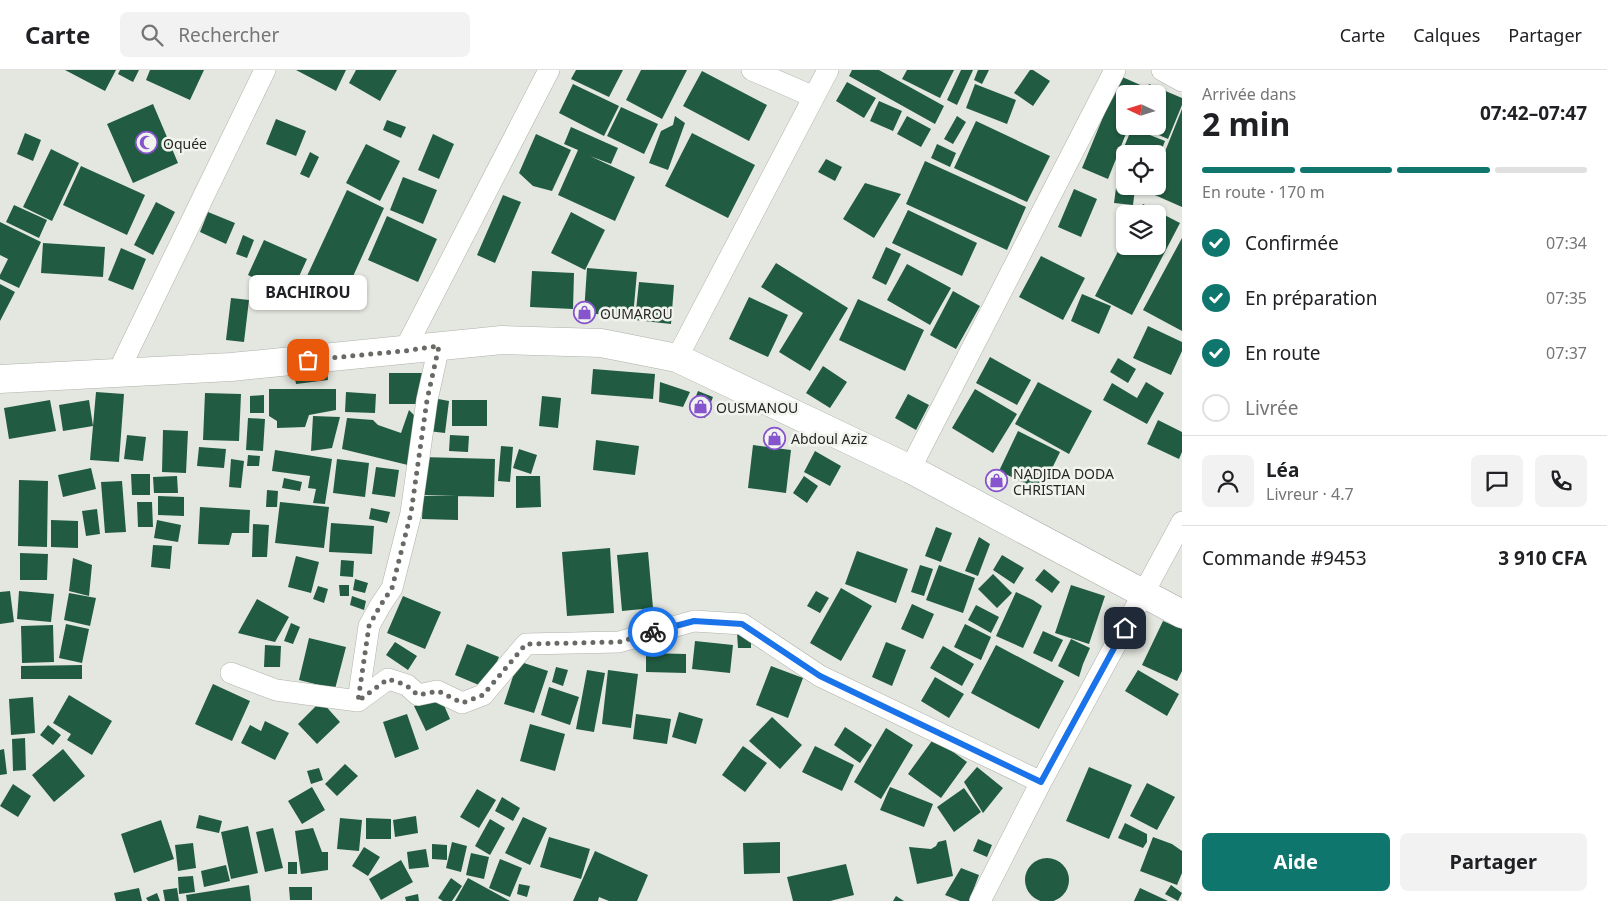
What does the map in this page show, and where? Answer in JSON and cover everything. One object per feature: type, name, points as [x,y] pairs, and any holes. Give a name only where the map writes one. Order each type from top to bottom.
[{"type":"street","points":[[118,372],[265,70]]},
{"type":"street","points":[[404,351],[548,70]]},
{"type":"street","points":[[752,70],[814,97]]},
{"type":"street","points":[[678,358],[828,70]]},
{"type":"street","points":[[910,469],[1115,70]]},
{"type":"street","points":[[1162,70],[1182,81]]},
{"type":"street","points":[[0,379],[231,367],[502,340],[601,343],[678,358],[910,469],[1182,614]]},
{"type":"street","points":[[358,701],[369,626],[392,588],[411,513],[427,400],[439,346]]},
{"type":"street","points":[[980,901],[1041,782],[1182,522]]},
{"type":"street","points":[[231,673],[276,690],[358,701],[388,679],[406,685],[418,695],[438,691],[462,703],[483,695],[526,644],[619,642],[694,621],[742,624],[820,676],[1041,782]]},
{"type":"building","points":[[65,70],[116,70],[105,91]]},
{"type":"building","points":[[120,70],[139,70],[133,82],[118,74]]},
{"type":"building","points":[[150,70],[204,70],[190,100],[146,80]]},
{"type":"building","points":[[296,70],[346,70],[336,91]]},
{"type":"building","points":[[356,70],[397,70],[380,101],[349,83]]},
{"type":"building","points":[[576,70],[623,70],[609,97],[571,79]]},
{"type":"building","points":[[641,70],[687,70],[662,119],[626,100]]},
{"type":"building","points":[[852,70],[879,70],[944,106],[935,124],[849,76]]},
{"type":"building","points":[[907,70],[954,70],[940,98],[902,79]]},
{"type":"building","points":[[961,70],[973,70],[957,105],[947,100]]},
{"type":"building","points":[[978,70],[989,70],[982,84],[974,80]]},
{"type":"building","points":[[1030,70],[1050,81],[1033,106],[1014,93]]},
{"type":"building","points":[[702,71],[767,105],[749,141],[683,106]]},
{"type":"building","points":[[1120,76],[1140,85],[1116,85]]},
{"type":"building","points":[[847,82],[876,98],[864,118],[836,101]]},
{"type":"building","points":[[573,84],[619,106],[604,136],[559,113]]},
{"type":"building","points":[[975,84],[1016,100],[1007,124],[966,108]]},
{"type":"building","points":[[1116,86],[1116,135],[1125,135],[1121,145],[1116,145],[1116,159],[1108,179],[1082,168]]},
{"type":"building","points":[[1166,91],[1182,98],[1182,105],[1168,139],[1159,135],[1166,135]]},
{"type":"building","points":[[879,101],[902,111],[893,131],[870,121]]},
{"type":"building","points":[[153,104],[178,163],[133,183],[107,124]]},
{"type":"building","points":[[621,107],[658,124],[644,154],[607,136]]},
{"type":"building","points":[[1182,109],[1182,207],[1155,195],[1166,195],[1166,149]]},
{"type":"building","points":[[675,116],[685,123],[668,170],[649,163],[661,131],[673,125]]},
{"type":"building","points":[[907,116],[931,129],[921,147],[897,134]]},
{"type":"building","points":[[957,116],[966,122],[953,144],[944,139]]},
{"type":"building","points":[[276,119],[306,131],[296,156],[266,144]]},
{"type":"building","points":[[387,120],[406,127],[401,138],[383,130]]},
{"type":"building","points":[[976,121],[1050,156],[1027,202],[954,168]]},
{"type":"building","points":[[571,127],[618,148],[611,164],[590,156],[635,177],[615,221],[558,195],[578,150],[564,144]]},
{"type":"building","points":[[25,133],[41,140],[33,161],[17,154]]},
{"type":"building","points":[[692,133],[755,165],[728,218],[665,186]]},
{"type":"building","points":[[433,134],[454,144],[439,179],[418,170]]},
{"type":"building","points":[[536,134],[571,150],[552,191],[533,186],[519,173]]},
{"type":"building","points":[[1129,135],[1150,135],[1165,141],[1163,145],[1125,145]]},
{"type":"building","points":[[366,144],[400,161],[380,201],[346,183]]},
{"type":"building","points":[[937,144],[956,153],[950,167],[931,158]]},
{"type":"building","points":[[51,149],[79,163],[52,221],[23,207]]},
{"type":"building","points":[[310,152],[319,157],[309,178],[300,174]]},
{"type":"building","points":[[826,159],[842,167],[835,181],[818,172]]},
{"type":"building","points":[[925,161],[1026,207],[1007,250],[906,204]]},
{"type":"building","points":[[81,166],[145,195],[127,235],[63,205]]},
{"type":"building","points":[[403,177],[437,190],[423,224],[390,210]]},
{"type":"building","points":[[865,183],[901,194],[874,238],[843,219]]},
{"type":"building","points":[[1116,188],[1116,195],[1134,195],[1133,205],[1114,203]]},
{"type":"building","points":[[1074,189],[1097,199],[1081,237],[1058,227]]},
{"type":"building","points":[[347,190],[384,208],[345,294],[307,276]]},
{"type":"building","points":[[503,195],[521,202],[495,263],[477,255]]},
{"type":"building","points":[[156,202],[175,212],[153,255],[134,245]]},
{"type":"building","points":[[14,205],[47,220],[39,238],[6,222]]},
{"type":"building","points":[[908,210],[977,243],[962,276],[892,243]]},
{"type":"building","points":[[208,212],[235,223],[226,244],[200,232]]},
{"type":"building","points":[[571,212],[605,230],[585,270],[551,253]]},
{"type":"building","points":[[387,216],[437,239],[418,282],[368,260]]},
{"type":"building","points":[[1166,216],[1180,223],[1166,250]]},
{"type":"building","points":[[0,222],[41,242],[19,288],[0,279],[8,259],[0,255]]},
{"type":"building","points":[[243,235],[254,240],[247,258],[236,254]]},
{"type":"building","points":[[1182,238],[1182,331],[1143,310]]},
{"type":"building","points":[[264,240],[307,259],[290,296],[248,275]]},
{"type":"building","points":[[43,243],[105,247],[103,277],[41,273]]},
{"type":"building","points":[[886,247],[901,254],[886,285],[872,278]]},
{"type":"building","points":[[121,248],[146,259],[133,290],[108,280]]},
{"type":"building","points":[[1116,255],[1163,255],[1132,315],[1095,296]]},
{"type":"building","points":[[1041,256],[1085,278],[1063,320],[1019,297]]},
{"type":"building","points":[[776,263],[848,308],[810,371],[779,352],[803,313],[761,287]]},
{"type":"building","points":[[907,264],[951,288],[930,325],[887,300]]},
{"type":"building","points":[[587,268],[637,272],[633,317],[584,313]]},
{"type":"building","points":[[532,271],[574,273],[573,309],[530,307]]},
{"type":"building","points":[[305,276],[344,295],[338,307],[300,287]]},
{"type":"building","points":[[639,282],[674,285],[671,324],[635,320]]},
{"type":"building","points":[[0,284],[15,292],[0,321]]},
{"type":"building","points":[[953,291],[980,306],[956,349],[930,335]]},
{"type":"building","points":[[1082,294],[1111,306],[1099,334],[1071,321]]},
{"type":"building","points":[[749,297],[788,315],[768,357],[729,339]]},
{"type":"building","points":[[231,298],[249,300],[244,342],[226,340]]},
{"type":"building","points":[[858,299],[924,330],[905,371],[839,340]]},
{"type":"building","points":[[1148,326],[1182,342],[1182,351],[1171,375],[1133,358]]},
{"type":"building","points":[[990,357],[1031,380],[1017,405],[976,383]]},
{"type":"building","points":[[1118,358],[1136,369],[1128,383],[1110,372]]},
{"type":"building","points":[[823,366],[847,382],[830,408],[806,393]]},
{"type":"building","points":[[327,369],[328,380],[296,384],[294,373]]},
{"type":"building","points":[[593,369],[655,374],[653,399],[591,394]]},
{"type":"building","points":[[389,373],[424,373],[425,404],[389,404]]},
{"type":"building","points":[[660,382],[690,392],[683,407],[659,402]]},
{"type":"building","points":[[1038,382],[1092,411],[1069,454],[1015,424]]},
{"type":"building","points":[[1146,382],[1164,393],[1147,424],[1103,400],[1112,383],[1137,398]]},
{"type":"building","points":[[269,389],[336,389],[336,410],[309,415],[305,427],[277,428],[277,421],[269,416]]},
{"type":"building","points":[[975,389],[1017,414],[993,453],[952,428]]},
{"type":"building","points":[[698,391],[713,397],[705,418],[690,411]]},
{"type":"building","points":[[96,392],[124,394],[119,462],[90,460]]},
{"type":"building","points":[[346,392],[376,394],[375,413],[345,412]]},
{"type":"building","points":[[205,393],[241,394],[239,441],[203,440]]},
{"type":"building","points":[[908,394],[929,405],[916,430],[895,418]]},
{"type":"building","points":[[264,395],[264,413],[250,413],[250,396]]},
{"type":"building","points":[[542,396],[561,398],[558,428],[539,426]]},
{"type":"building","points":[[433,398],[449,401],[445,433],[428,431]]},
{"type":"building","points":[[50,400],[56,431],[9,439],[4,408]]},
{"type":"building","points":[[89,400],[93,426],[63,431],[59,405]]},
{"type":"building","points":[[452,400],[487,400],[487,426],[452,426]]},
{"type":"building","points":[[409,410],[422,423],[412,466],[342,449],[347,418],[373,420],[378,425],[401,433]]},
{"type":"building","points":[[313,416],[340,417],[332,448],[311,451]]},
{"type":"building","points":[[248,418],[265,419],[263,451],[246,450]]},
{"type":"building","points":[[1158,420],[1182,432],[1182,452],[1179,459],[1147,444]]},
{"type":"building","points":[[163,430],[188,431],[186,473],[162,472]]},
{"type":"building","points":[[1018,431],[1060,452],[1041,491],[999,471]]},
{"type":"building","points":[[127,435],[146,437],[143,461],[124,459]]},
{"type":"building","points":[[450,435],[469,436],[468,452],[449,451]]},
{"type":"building","points":[[596,440],[639,446],[635,475],[593,470]]},
{"type":"building","points":[[753,445],[791,450],[786,493],[748,488]]},
{"type":"building","points":[[501,446],[513,447],[510,482],[498,481]]},
{"type":"building","points":[[199,447],[226,449],[224,468],[197,466]]},
{"type":"building","points":[[519,449],[537,455],[531,474],[513,468]]},
{"type":"building","points":[[275,450],[332,459],[325,504],[313,503],[316,489],[308,488],[310,476],[272,471]]},
{"type":"building","points":[[815,451],[841,466],[830,486],[804,472]]},
{"type":"building","points":[[248,455],[260,456],[259,466],[247,466]]},
{"type":"building","points":[[421,457],[495,459],[494,497],[420,495]]},
{"type":"building","points":[[231,459],[244,461],[241,488],[229,487]]},
{"type":"building","points":[[337,459],[369,463],[365,497],[333,493]]},
{"type":"building","points":[[376,467],[399,470],[395,497],[372,494]]},
{"type":"building","points":[[91,468],[96,489],[63,497],[58,475]]},
{"type":"building","points":[[131,474],[150,474],[150,495],[132,495]]},
{"type":"building","points":[[177,476],[178,493],[154,493],[153,477]]},
{"type":"building","points":[[516,476],[540,476],[541,507],[516,508]]},
{"type":"building","points":[[804,476],[818,486],[807,503],[793,493]]},
{"type":"building","points":[[284,478],[302,482],[300,491],[282,488]]},
{"type":"building","points":[[19,480],[48,481],[47,547],[18,546]]},
{"type":"building","points":[[122,481],[126,532],[105,533],[101,482]]},
{"type":"building","points":[[267,490],[278,491],[277,507],[266,507]]},
{"type":"building","points":[[158,496],[184,497],[184,516],[158,515]]},
{"type":"building","points":[[423,496],[458,496],[458,520],[422,519]]},
{"type":"building","points":[[137,502],[152,502],[153,527],[138,527]]},
{"type":"building","points":[[280,502],[329,507],[324,548],[275,543]]},
{"type":"building","points":[[200,507],[250,510],[249,533],[232,533],[229,545],[198,544]]},
{"type":"building","points":[[371,508],[390,512],[387,523],[369,519]]},
{"type":"building","points":[[97,509],[100,534],[86,536],[82,511]]},
{"type":"building","points":[[51,520],[78,521],[78,548],[51,547]]},
{"type":"building","points":[[157,520],[181,525],[178,542],[154,538]]},
{"type":"building","points":[[331,523],[374,526],[372,554],[329,552]]},
{"type":"building","points":[[253,524],[269,525],[267,557],[252,557]]},
{"type":"building","points":[[936,527],[952,533],[941,562],[925,556]]},
{"type":"building","points":[[979,537],[990,544],[978,576],[965,571]]},
{"type":"building","points":[[153,545],[172,546],[170,569],[151,567]]},
{"type":"building","points":[[610,548],[614,613],[567,616],[562,552]]},
{"type":"building","points":[[857,551],[908,569],[896,603],[845,584]]},
{"type":"building","points":[[648,552],[653,608],[622,611],[617,555]]},
{"type":"building","points":[[20,553],[48,554],[47,580],[20,580]]},
{"type":"building","points":[[1002,555],[1024,568],[1014,584],[993,570]]},
{"type":"building","points":[[296,556],[319,562],[311,593],[288,587]]},
{"type":"building","points":[[73,558],[92,565],[89,596],[69,591]]},
{"type":"building","points":[[341,560],[354,561],[353,577],[340,576]]},
{"type":"building","points":[[920,565],[933,569],[924,596],[911,592]]},
{"type":"building","points":[[939,565],[975,578],[963,613],[926,600]]},
{"type":"building","points":[[1044,569],[1060,582],[1052,593],[1035,580]]},
{"type":"building","points":[[993,574],[1012,593],[997,608],[978,589]]},
{"type":"building","points":[[355,579],[368,583],[365,593],[353,590]]},
{"type":"building","points":[[339,585],[349,585],[349,596],[340,596]]},
{"type":"building","points":[[1071,585],[1105,596],[1089,644],[1055,633]]},
{"type":"building","points":[[318,586],[328,589],[324,603],[313,599]]},
{"type":"building","points":[[841,588],[872,606],[841,661],[810,643]]},
{"type":"building","points":[[10,591],[14,622],[0,624],[0,592]]},
{"type":"building","points":[[19,591],[54,594],[51,622],[17,619]]},
{"type":"building","points":[[816,591],[829,598],[820,613],[807,606]]},
{"type":"building","points":[[1016,592],[1042,606],[1023,648],[996,636]]},
{"type":"building","points":[[69,593],[96,598],[90,626],[64,620]]},
{"type":"building","points":[[352,596],[366,601],[364,610],[350,605]]},
{"type":"building","points":[[403,596],[441,612],[425,649],[387,633]]},
{"type":"building","points":[[257,599],[289,617],[275,642],[238,633]]},
{"type":"building","points":[[912,604],[934,614],[923,639],[901,629]]},
{"type":"building","points":[[976,605],[999,617],[991,633],[968,620]]},
{"type":"building","points":[[1163,621],[1182,629],[1182,671],[1177,681],[1142,665]]},
{"type":"building","points":[[291,623],[300,627],[293,644],[284,641]]},
{"type":"building","points":[[66,624],[89,629],[82,663],[59,658]]},
{"type":"building","points":[[965,624],[991,637],[981,660],[954,647]]},
{"type":"building","points":[[53,625],[54,662],[22,663],[21,626]]},
{"type":"building","points":[[1043,631],[1063,640],[1052,662],[1033,653]]},
{"type":"building","points":[[751,632],[751,648],[738,648],[737,633]]},
{"type":"building","points":[[309,638],[346,647],[335,689],[299,680]]},
{"type":"building","points":[[1071,639],[1090,648],[1079,677],[1058,666]]},
{"type":"building","points":[[695,641],[733,645],[730,673],[692,669]]},
{"type":"building","points":[[395,642],[417,656],[408,670],[386,655]]},
{"type":"building","points":[[886,642],[906,650],[892,686],[872,677]]},
{"type":"building","points":[[467,644],[499,657],[486,688],[455,675]]},
{"type":"building","points":[[265,645],[281,646],[280,667],[264,667]]},
{"type":"building","points":[[996,645],[1064,681],[1039,729],[971,693]]},
{"type":"building","points":[[943,646],[974,664],[962,686],[930,668]]},
{"type":"building","points":[[646,653],[686,654],[686,673],[646,672]]},
{"type":"building","points":[[518,661],[548,671],[534,713],[504,704]]},
{"type":"building","points":[[82,665],[82,679],[21,679],[21,666]]},
{"type":"building","points":[[771,666],[803,678],[788,718],[756,705]]},
{"type":"building","points":[[556,667],[568,670],[563,686],[552,682]]},
{"type":"building","points":[[587,670],[605,673],[594,732],[576,729]]},
{"type":"building","points":[[608,670],[638,674],[631,728],[602,724]]},
{"type":"building","points":[[1138,670],[1179,694],[1167,716],[1125,691]]},
{"type":"building","points":[[935,677],[964,694],[949,718],[921,701]]},
{"type":"building","points":[[213,684],[250,701],[232,741],[195,724]]},
{"type":"building","points":[[549,687],[579,697],[570,725],[541,715]]},
{"type":"building","points":[[439,694],[450,719],[426,731],[414,706]]},
{"type":"building","points":[[69,695],[112,721],[92,755],[67,740],[71,734],[53,723]]},
{"type":"building","points":[[33,697],[35,733],[11,735],[9,699]]},
{"type":"building","points":[[321,701],[340,722],[317,744],[298,724]]},
{"type":"building","points":[[679,712],[703,719],[696,744],[672,737]]},
{"type":"building","points":[[407,714],[419,749],[395,758],[383,722]]},
{"type":"building","points":[[636,714],[671,719],[667,744],[633,739]]},
{"type":"building","points":[[772,717],[802,745],[780,769],[749,741]]},
{"type":"building","points":[[265,721],[289,733],[275,760],[241,743],[250,725],[261,731]]},
{"type":"building","points":[[530,724],[565,734],[555,771],[520,761]]},
{"type":"building","points":[[48,725],[61,735],[53,745],[40,735]]},
{"type":"building","points":[[845,727],[872,745],[860,763],[834,745]]},
{"type":"building","points":[[886,728],[913,745],[881,799],[854,782]]},
{"type":"building","points":[[25,738],[26,770],[13,771],[12,739]]},
{"type":"building","points":[[934,738],[967,762],[941,798],[908,774]]},
{"type":"building","points":[[743,746],[767,763],[745,792],[722,775]]},
{"type":"building","points":[[815,746],[854,765],[842,791],[802,772]]},
{"type":"building","points":[[4,749],[7,774],[0,775],[0,750]]},
{"type":"building","points":[[63,749],[85,776],[54,802],[32,775]]},
{"type":"building","points":[[345,764],[358,776],[337,796],[325,784]]},
{"type":"building","points":[[977,767],[1003,788],[983,813],[964,782]]},
{"type":"building","points":[[1089,767],[1132,785],[1109,839],[1066,821]]},
{"type":"building","points":[[319,768],[323,780],[311,784],[307,771]]},
{"type":"building","points":[[1147,783],[1175,797],[1157,830],[1130,816]]},
{"type":"building","points":[[13,784],[31,796],[18,817],[0,806]]},
{"type":"building","points":[[312,787],[325,810],[302,824],[288,801]]},
{"type":"building","points":[[890,787],[933,804],[924,827],[880,810]]},
{"type":"building","points":[[964,788],[981,812],[954,832],[937,807]]},
{"type":"building","points":[[477,789],[496,800],[479,828],[460,817]]},
{"type":"building","points":[[502,797],[520,808],[513,821],[495,811]]},
{"type":"building","points":[[199,815],[222,821],[219,833],[196,828]]},
{"type":"building","points":[[416,816],[418,833],[395,837],[393,820]]},
{"type":"building","points":[[523,817],[547,828],[530,865],[505,853]]},
{"type":"building","points":[[340,818],[362,820],[359,851],[337,849]]},
{"type":"building","points":[[366,818],[391,819],[391,839],[366,839]]},
{"type":"building","points":[[490,819],[505,828],[490,855],[475,846]]},
{"type":"building","points":[[161,820],[174,859],[134,873],[121,834]]},
{"type":"building","points":[[1125,823],[1147,834],[1147,842],[1143,848],[1118,838]]},
{"type":"building","points":[[248,826],[258,873],[231,879],[221,832]]},
{"type":"building","points":[[273,828],[283,868],[265,872],[256,832]]},
{"type":"building","points":[[313,828],[322,852],[328,852],[328,870],[301,874],[295,831]]},
{"type":"building","points":[[549,837],[590,849],[581,879],[540,867]]},
{"type":"building","points":[[1153,837],[1172,844],[1182,851],[1182,873],[1177,885],[1140,871]]},
{"type":"building","points":[[978,839],[992,845],[987,857],[973,851]]},
{"type":"building","points":[[946,840],[953,876],[917,884],[909,847],[931,849],[938,842]]},
{"type":"building","points":[[452,842],[467,846],[461,872],[446,868]]},
{"type":"building","points":[[780,842],[780,873],[744,874],[743,843]]},
{"type":"building","points":[[193,843],[196,868],[178,871],[175,845]]},
{"type":"building","points":[[432,844],[447,845],[447,860],[432,859]]},
{"type":"building","points":[[364,847],[380,857],[368,876],[352,866]]},
{"type":"building","points":[[426,849],[429,867],[409,869],[407,852]]},
{"type":"building","points":[[595,851],[648,875],[637,901],[609,901],[599,897],[598,901],[573,901]]},
{"type":"building","points":[[471,853],[489,857],[484,879],[466,875]]},
{"type":"building","points":[[1043,858],[1051,858],[1063,864],[1069,880],[1063,896],[1051,902],[1043,902],[1031,896],[1025,884],[1025,876],[1031,864]]},
{"type":"building","points":[[500,859],[522,868],[510,897],[489,888]]},
{"type":"building","points":[[401,860],[413,882],[381,900],[369,879]]},
{"type":"building","points":[[288,862],[297,862],[297,874],[288,874]]},
{"type":"building","points":[[846,864],[854,895],[830,901],[793,901],[787,877]]},
{"type":"building","points":[[226,865],[230,881],[204,887],[201,871]]},
{"type":"building","points":[[961,868],[979,875],[969,901],[960,901],[945,895]]},
{"type":"building","points":[[193,876],[195,892],[179,894],[178,877]]},
{"type":"building","points":[[451,878],[462,886],[452,901],[443,901],[438,898]]},
{"type":"building","points":[[468,878],[510,901],[455,901]]},
{"type":"building","points":[[519,884],[530,886],[527,897],[517,894]]},
{"type":"building","points":[[249,885],[251,901],[187,901],[186,895]]},
{"type":"building","points":[[1171,885],[1182,893],[1178,901],[1165,894]]},
{"type":"building","points":[[289,887],[312,887],[312,900],[290,900]]},
{"type":"building","points":[[139,888],[142,901],[116,901],[114,893]]},
{"type":"building","points":[[177,888],[179,901],[165,901],[163,890]]},
{"type":"building","points":[[1140,888],[1168,901],[1134,901]]},
{"type":"building","points":[[157,893],[160,901],[148,901],[146,898]]},
{"type":"building","points":[[418,894],[419,901],[406,901],[405,897]]},
{"type":"building","points":[[896,896],[904,901],[893,901]]},
{"type":"way so far","points":[[308,360],[439,346],[427,400],[411,513],[392,588],[369,626],[358,701],[388,679],[406,685],[418,695],[438,691],[462,703],[483,695],[526,644],[619,642],[653,632]]},
{"type":"place","name":"Oquée","points":[[147,143]]},
{"type":"place","name":"OUMAROU","points":[[584,313]]},
{"type":"place","name":"BACHIROU","points":[[308,360]]},
{"type":"place","name":"OUSMANOU","points":[[700,407]]},
{"type":"place","name":"Abdoul Aziz","points":[[775,438]]},
{"type":"place","name":"NADJIDA DODA CHRISTIAN","points":[[997,481]]},
{"type":"route","points":[[653,632],[694,621],[742,624],[820,676],[1041,782],[1125,628]]}]
